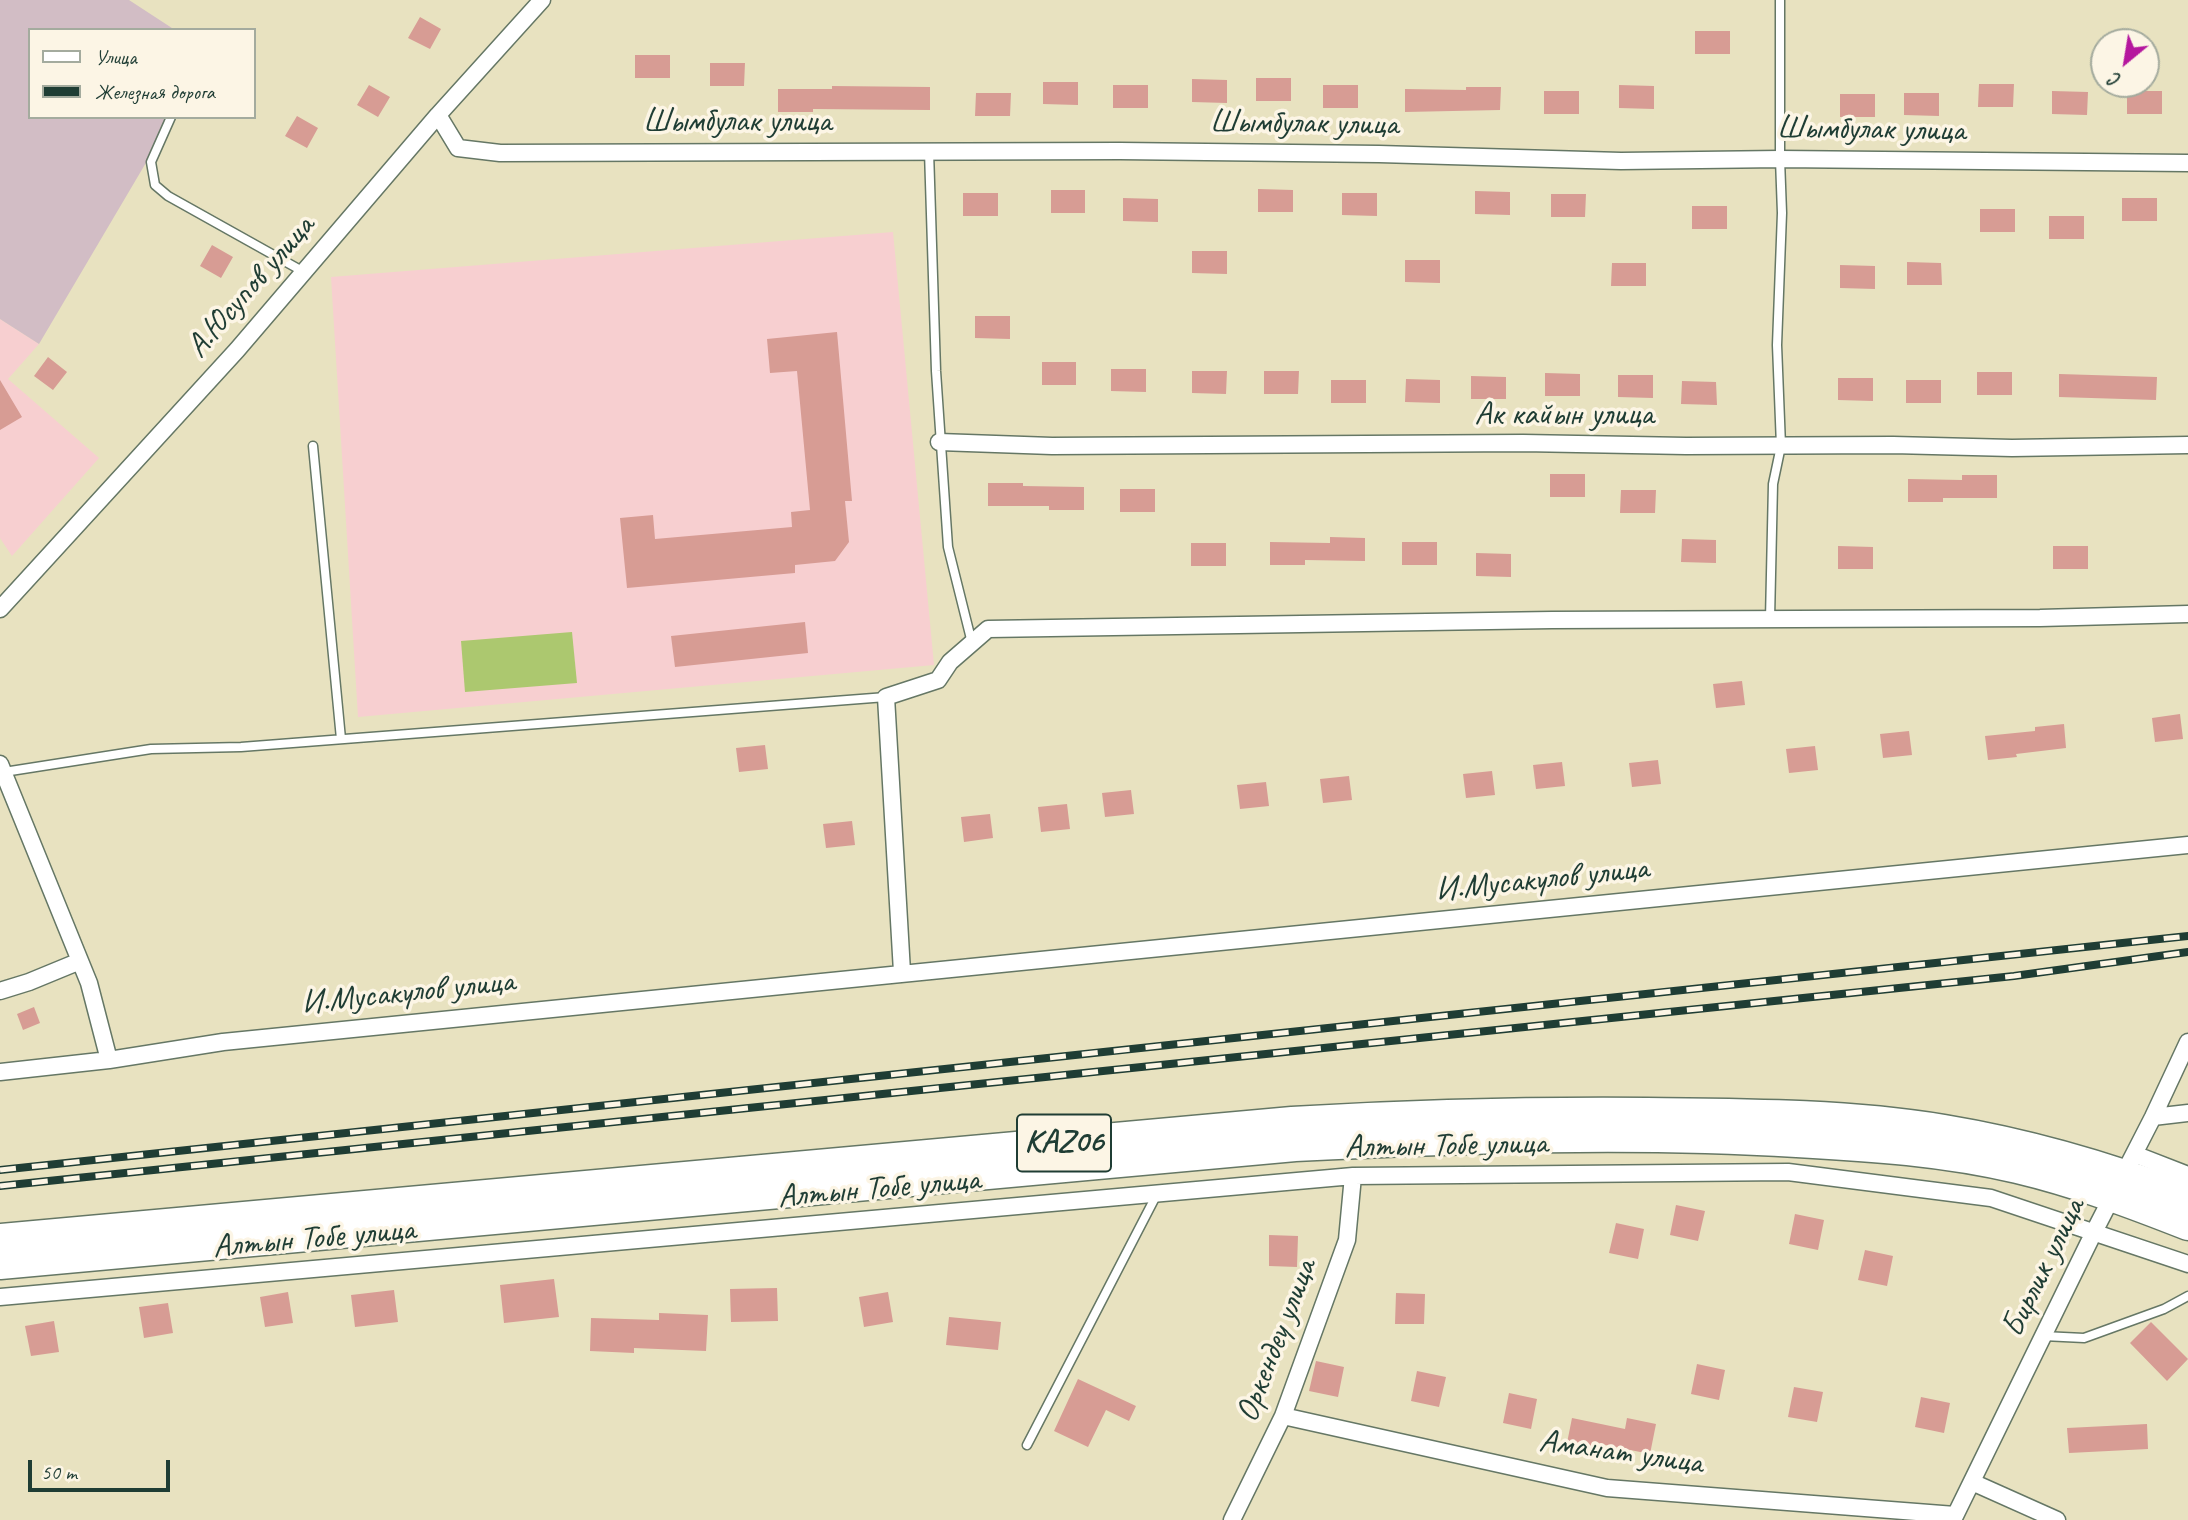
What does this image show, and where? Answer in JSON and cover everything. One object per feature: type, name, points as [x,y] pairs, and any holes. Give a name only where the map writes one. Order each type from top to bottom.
[{"type":"highway","name":"KАZ06","points":[[0,1240],[1293,1122],[1506,1112],[1746,1114],[1941,1129],[2022,1145],[2124,1174],[2188,1198]]},
{"type":"highway","name":"KАZ06","points":[[0,1264],[1294,1146],[1507,1136],[1745,1139],[1857,1145],[1937,1153],[2017,1168],[2124,1174],[2188,1225]]},
{"type":"street","name":"А.Юсупов улица","points":[[0,609],[237,350],[439,115],[542,0]]},
{"type":"street","name":"Шымбулак улица","points":[[439,115],[458,148],[500,153],[929,151],[1379,154],[1621,161],[1780,159],[2188,163]]},
{"type":"street","name":"Ак кайын улица","points":[[939,442],[1052,446],[1522,443],[2012,448],[2188,445]]},
{"type":"street","points":[[902,972],[886,696],[938,680],[950,662],[988,629],[2188,614]]},
{"type":"street","points":[[1,769],[89,983],[109,1060]]},
{"type":"street","name":"И.Мусакулов улица","points":[[0,1073],[109,1060],[223,1042],[2188,845]]},
{"type":"street","points":[[0,990],[29,982],[80,961]]},
{"type":"street","name":"Бирлик улица","points":[[1954,1518],[2094,1232],[2154,1117],[2188,1042]]},
{"type":"street","points":[[2154,1117],[2188,1113]]},
{"type":"street","name":"Алтын Тобе улица","points":[[0,1297],[1353,1176],[1788,1172],[1991,1198],[2188,1265]]},
{"type":"street","points":[[2124,1174],[2188,1175]]},
{"type":"street","name":"Оркендеу улица","points":[[1232,1520],[1283,1416],[1347,1240],[1353,1176]]},
{"type":"street","name":"Аманат улица","points":[[1283,1416],[1607,1488],[1954,1518]]},
{"type":"street","points":[[1972,1482],[2057,1520]]},
{"type":"lane","points":[[1770,619],[1773,484],[1782,446],[1777,345],[1782,213],[1780,0]]},
{"type":"lane","points":[[170,119],[151,162],[155,185],[168,196],[304,272]]},
{"type":"lane","points":[[929,151],[939,442],[948,547],[972,643]]},
{"type":"lane","points":[[313,446],[341,739]]},
{"type":"lane","points":[[1,769],[151,750],[242,747],[886,696]]},
{"type":"lane","points":[[1027,1445],[1157,1194]]},
{"type":"lane","points":[[2043,1336],[2084,1338],[2164,1309],[2188,1296]]},
{"type":"shaded area","points":[[0,0],[129,0],[172,28],[28,28],[28,119],[172,119],[39,344],[0,319]]},
{"type":"shaded area","points":[[893,232],[934,665],[358,717],[331,277]]},
{"type":"shaded area","points":[[0,319],[39,344],[8,379],[99,458],[12,556],[0,538]]},
{"type":"green space","points":[[572,632],[577,683],[465,692],[461,641]]},
{"type":"building","points":[[420,17],[441,29],[430,49],[408,38]]},
{"type":"building","points":[[1695,31],[1730,31],[1730,54],[1695,54]]},
{"type":"building","points":[[635,55],[670,55],[670,78],[635,78]]},
{"type":"building","points":[[710,63],[745,63],[744,86],[710,86]]},
{"type":"building","points":[[1256,78],[1291,78],[1291,101],[1256,101]]},
{"type":"building","points":[[1192,79],[1227,80],[1227,103],[1192,102]]},
{"type":"building","points":[[1043,82],[1078,82],[1078,105],[1043,104]]},
{"type":"building","points":[[1979,84],[2014,84],[2013,107],[1978,107]]},
{"type":"building","points":[[369,85],[390,97],[378,117],[357,105]]},
{"type":"building","points":[[1113,85],[1148,85],[1148,108],[1113,108]]},
{"type":"building","points":[[1323,85],[1358,85],[1358,108],[1323,108]]},
{"type":"building","points":[[1619,85],[1654,86],[1654,109],[1619,108]]},
{"type":"building","points":[[832,86],[930,87],[930,110],[813,109],[813,112],[778,112],[778,89],[832,89]]},
{"type":"building","points":[[1466,87],[1501,87],[1500,110],[1405,112],[1405,89],[1466,90]]},
{"type":"building","points":[[1544,91],[1579,91],[1579,114],[1544,114]]},
{"type":"building","points":[[2052,91],[2088,92],[2087,115],[2052,114]]},
{"type":"building","points":[[2162,91],[2162,114],[2127,114],[2127,98],[2160,98]]},
{"type":"building","points":[[976,93],[1011,93],[1010,116],[975,116]]},
{"type":"building","points":[[1904,93],[1939,93],[1939,116],[1904,115]]},
{"type":"building","points":[[1840,94],[1875,94],[1875,117],[1840,117]]},
{"type":"building","points":[[297,116],[318,128],[307,148],[285,136]]},
{"type":"building","points":[[1258,189],[1293,190],[1293,212],[1258,212]]},
{"type":"building","points":[[1051,190],[1085,190],[1085,213],[1051,213]]},
{"type":"building","points":[[1475,191],[1510,192],[1510,215],[1475,214]]},
{"type":"building","points":[[963,193],[998,193],[998,216],[963,216]]},
{"type":"building","points":[[1342,193],[1377,193],[1377,216],[1342,215]]},
{"type":"building","points":[[1551,194],[1586,194],[1585,217],[1551,217]]},
{"type":"building","points":[[1123,198],[1158,199],[1158,222],[1123,221]]},
{"type":"building","points":[[2122,198],[2157,198],[2157,221],[2122,221]]},
{"type":"building","points":[[1692,206],[1727,206],[1727,229],[1692,229]]},
{"type":"building","points":[[1980,209],[2015,209],[2015,232],[1980,232]]},
{"type":"building","points":[[2049,216],[2084,216],[2084,239],[2049,239]]},
{"type":"building","points":[[212,245],[233,257],[221,278],[200,266]]},
{"type":"building","points":[[1192,251],[1227,251],[1227,274],[1192,273]]},
{"type":"building","points":[[1405,260],[1440,260],[1440,283],[1405,282]]},
{"type":"building","points":[[1907,262],[1941,263],[1942,285],[1907,285]]},
{"type":"building","points":[[1612,263],[1646,263],[1646,286],[1611,286]]},
{"type":"building","points":[[1840,265],[1875,266],[1875,289],[1840,288]]},
{"type":"building","points":[[975,316],[1010,316],[1010,339],[975,338]]},
{"type":"building","points":[[837,332],[852,501],[845,501],[849,542],[835,561],[795,565],[795,573],[627,588],[620,518],[653,515],[655,539],[792,527],[791,512],[810,510],[797,371],[770,373],[767,339]]},
{"type":"building","points":[[48,357],[67,372],[53,390],[34,376]]},
{"type":"building","points":[[1042,362],[1076,362],[1076,385],[1042,385]]},
{"type":"building","points":[[1111,369],[1146,369],[1146,392],[1111,391]]},
{"type":"building","points":[[1192,371],[1227,371],[1226,394],[1192,393]]},
{"type":"building","points":[[1264,371],[1299,371],[1298,394],[1264,394]]},
{"type":"building","points":[[1977,372],[2012,372],[2012,395],[1977,395]]},
{"type":"building","points":[[1545,373],[1580,374],[1580,396],[1545,396]]},
{"type":"building","points":[[2059,374],[2157,377],[2156,400],[2059,397]]},
{"type":"building","points":[[1618,375],[1653,375],[1653,398],[1618,397]]},
{"type":"building","points":[[1471,376],[1506,377],[1506,399],[1471,399]]},
{"type":"building","points":[[1838,378],[1873,378],[1873,401],[1838,400]]},
{"type":"building","points":[[1406,379],[1440,380],[1440,403],[1405,402]]},
{"type":"building","points":[[0,380],[22,417],[0,430]]},
{"type":"building","points":[[1331,380],[1366,380],[1366,403],[1331,403]]},
{"type":"building","points":[[1906,380],[1941,380],[1941,403],[1906,403]]},
{"type":"building","points":[[1682,381],[1716,382],[1717,405],[1681,404]]},
{"type":"building","points":[[1550,474],[1585,474],[1585,497],[1550,497]]},
{"type":"building","points":[[1962,475],[1997,475],[1997,498],[1943,498],[1943,502],[1908,502],[1908,479],[1962,480]]},
{"type":"building","points":[[988,483],[1084,487],[1084,510],[1049,510],[1049,506],[988,506]]},
{"type":"building","points":[[1120,489],[1155,489],[1155,512],[1120,512]]},
{"type":"building","points":[[1621,490],[1656,490],[1655,513],[1620,513]]},
{"type":"building","points":[[1330,537],[1365,538],[1365,561],[1305,560],[1305,565],[1270,565],[1270,542],[1330,543]]},
{"type":"building","points":[[1682,539],[1716,540],[1716,563],[1681,562]]},
{"type":"building","points":[[1402,542],[1437,542],[1437,565],[1402,565]]},
{"type":"building","points":[[1191,543],[1226,543],[1226,566],[1191,566]]},
{"type":"building","points":[[1838,546],[1873,547],[1873,569],[1838,569]]},
{"type":"building","points":[[2053,546],[2088,546],[2088,569],[2053,569]]},
{"type":"building","points":[[1476,553],[1511,554],[1511,577],[1476,576]]},
{"type":"building","points":[[805,622],[808,653],[675,667],[671,636]]},
{"type":"building","points":[[1742,681],[1745,705],[1716,708],[1713,684]]},
{"type":"building","points":[[2180,714],[2183,739],[2155,742],[2152,718]]},
{"type":"building","points":[[2064,724],[2066,748],[1988,760],[1985,736],[2035,731],[2035,727]]},
{"type":"building","points":[[1909,731],[1912,755],[1883,758],[1880,734]]},
{"type":"building","points":[[765,745],[768,769],[739,772],[736,748]]},
{"type":"building","points":[[1815,746],[1818,770],[1789,773],[1786,749]]},
{"type":"building","points":[[1658,760],[1661,784],[1632,787],[1629,763]]},
{"type":"building","points":[[1562,762],[1565,786],[1536,789],[1533,765]]},
{"type":"building","points":[[1492,771],[1495,795],[1466,798],[1463,774]]},
{"type":"building","points":[[1349,776],[1352,800],[1323,803],[1320,779]]},
{"type":"building","points":[[1266,782],[1269,806],[1240,809],[1237,785]]},
{"type":"building","points":[[1131,790],[1134,814],[1105,817],[1102,793]]},
{"type":"building","points":[[1067,804],[1070,829],[1041,832],[1038,807]]},
{"type":"building","points":[[990,814],[993,838],[964,842],[961,817]]},
{"type":"building","points":[[852,821],[855,845],[826,848],[823,824]]},
{"type":"building","points":[[34,1007],[40,1023],[23,1030],[17,1014]]},
{"type":"building","points":[[1676,1205],[1705,1211],[1698,1241],[1670,1235]]},
{"type":"building","points":[[1795,1214],[1824,1220],[1818,1250],[1789,1244]]},
{"type":"building","points":[[1616,1223],[1644,1229],[1638,1259],[1609,1253]]},
{"type":"building","points":[[1269,1235],[1298,1236],[1297,1267],[1269,1266]]},
{"type":"building","points":[[1865,1250],[1893,1256],[1887,1286],[1858,1280]]},
{"type":"building","points":[[554,1279],[559,1317],[504,1323],[500,1285]]},
{"type":"building","points":[[777,1288],[778,1321],[731,1322],[730,1289]]},
{"type":"building","points":[[394,1290],[398,1322],[355,1327],[351,1295]]},
{"type":"building","points":[[288,1292],[293,1323],[265,1327],[260,1297]]},
{"type":"building","points":[[888,1292],[893,1322],[864,1327],[859,1297]]},
{"type":"building","points":[[1396,1293],[1425,1294],[1424,1324],[1395,1324]]},
{"type":"building","points":[[168,1303],[173,1333],[144,1338],[139,1307]]},
{"type":"building","points":[[659,1313],[708,1315],[706,1351],[634,1348],[634,1353],[590,1351],[591,1318],[659,1320]]},
{"type":"building","points":[[949,1317],[1001,1322],[998,1350],[946,1345]]},
{"type":"building","points":[[54,1321],[59,1352],[31,1356],[25,1326]]},
{"type":"building","points":[[2151,1322],[2188,1359],[2167,1381],[2130,1343]]},
{"type":"building","points":[[1316,1361],[1344,1367],[1338,1397],[1309,1391]]},
{"type":"building","points":[[1697,1364],[1725,1370],[1719,1400],[1691,1394]]},
{"type":"building","points":[[1417,1371],[1446,1377],[1439,1407],[1411,1401]]},
{"type":"building","points":[[1078,1379],[1136,1406],[1129,1421],[1106,1410],[1088,1447],[1054,1431]]},
{"type":"building","points":[[1794,1387],[1823,1392],[1817,1422],[1788,1417]]},
{"type":"building","points":[[1509,1393],[1537,1399],[1531,1429],[1503,1423]]},
{"type":"building","points":[[1921,1397],[1950,1403],[1944,1433],[1915,1427]]},
{"type":"building","points":[[1572,1418],[1625,1429],[1627,1418],[1656,1424],[1650,1454],[1596,1443],[1594,1454],[1566,1448]]},
{"type":"building","points":[[2147,1424],[2148,1449],[2069,1453],[2067,1428]]},
{"type":"railway","points":[[0,1170],[2188,936]]},
{"type":"railway","points":[[0,1186],[2014,976],[2188,952]]}]
